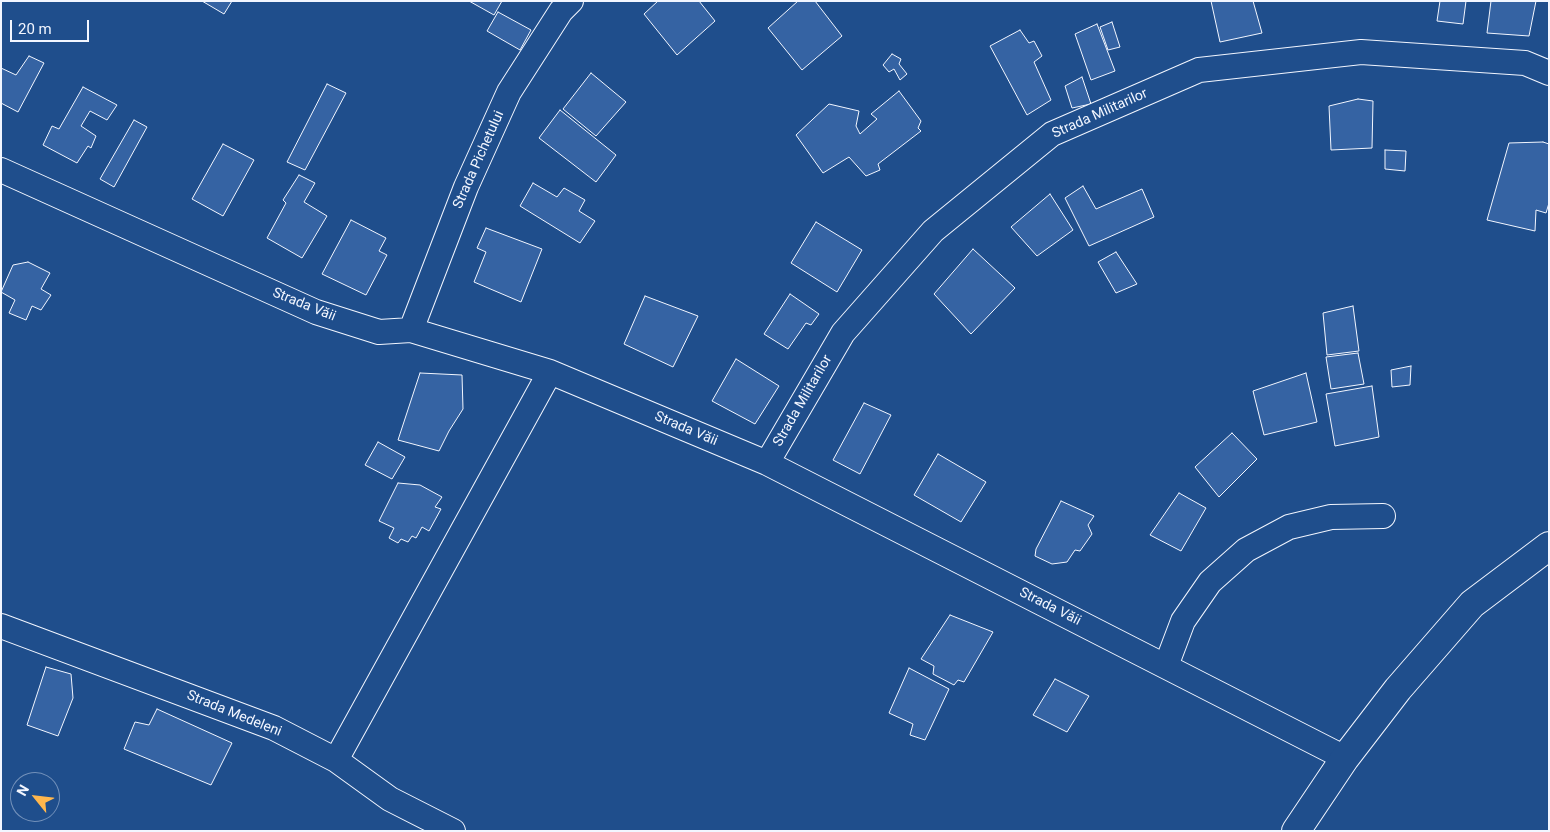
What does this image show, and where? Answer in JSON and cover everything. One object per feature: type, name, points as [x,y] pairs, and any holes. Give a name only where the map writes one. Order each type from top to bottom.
[{"type":"main road","points":[[1296,831],[1346,758],[1398,689],[1472,604],[1549,546]]},
{"type":"street","name":"Strada Pichetului","points":[[410,330],[466,187],[509,92],[561,11],[571,1]]},
{"type":"street","name":"Strada Militarilor","points":[[767,463],[843,333],[933,230],[1052,134],[1200,70],[1361,52],[1525,63],[1549,72]]},
{"type":"street","name":"Strada Văii","points":[[1,170],[316,312],[379,332],[410,330],[550,372],[767,463],[1346,758]]},
{"type":"street","points":[[336,760],[550,372]]},
{"type":"street","points":[[1166,666],[1183,621],[1210,582],[1246,550],[1289,528],[1331,517],[1383,516]]},
{"type":"street","name":"Strada Medeleni","points":[[1,626],[274,728],[336,760],[390,799],[453,831]]},
{"type":"building","points":[[202,1],[232,1],[224,14]]},
{"type":"building","points":[[469,1],[502,1],[494,15]]},
{"type":"building","points":[[658,1],[699,1],[715,21],[677,55],[644,14]]},
{"type":"building","points":[[798,1],[815,1],[842,36],[802,70],[768,28]]},
{"type":"building","points":[[1211,1],[1253,1],[1262,33],[1220,42]]},
{"type":"building","points":[[1440,1],[1466,1],[1463,24],[1437,21]]},
{"type":"building","points":[[1491,1],[1536,1],[1529,36],[1487,33]]},
{"type":"building","points":[[498,12],[531,30],[520,50],[487,31]]},
{"type":"building","points":[[1112,22],[1120,47],[1108,50],[1100,27]]},
{"type":"building","points":[[1097,24],[1115,71],[1091,80],[1075,34]]},
{"type":"building","points":[[1020,30],[1029,43],[1034,41],[1042,56],[1034,62],[1051,100],[1027,115],[990,46]]},
{"type":"building","points":[[892,54],[901,59],[899,64],[907,74],[900,80],[894,69],[889,72],[883,65]]},
{"type":"building","points":[[29,56],[44,63],[18,112],[1,103],[1,68],[16,75]]},
{"type":"building","points":[[591,73],[626,102],[596,136],[563,109]]},
{"type":"building","points":[[1082,77],[1091,104],[1072,108],[1065,86]]},
{"type":"building","points":[[327,84],[346,93],[305,170],[287,162]]},
{"type":"building","points":[[83,87],[117,105],[107,120],[90,111],[81,126],[96,136],[91,148],[88,146],[77,163],[43,145],[52,126],[59,129]]},
{"type":"building","points":[[899,91],[921,121],[918,128],[921,131],[878,164],[880,170],[866,176],[849,157],[823,173],[796,135],[829,104],[859,111],[856,126],[860,134],[877,119],[871,114]]},
{"type":"building","points":[[1358,99],[1373,101],[1372,148],[1331,150],[1329,106]]},
{"type":"building","points":[[560,110],[616,155],[596,182],[539,138]]},
{"type":"building","points":[[134,120],[147,127],[114,187],[100,179]]},
{"type":"building","points":[[1543,142],[1549,144],[1549,203],[1546,213],[1536,210],[1535,231],[1487,220],[1509,143]]},
{"type":"building","points":[[223,144],[254,160],[223,216],[192,199]]},
{"type":"building","points":[[1385,150],[1406,151],[1405,171],[1385,169]]},
{"type":"building","points":[[299,175],[315,183],[304,202],[327,216],[302,258],[267,238],[286,203],[283,200]]},
{"type":"building","points":[[533,183],[557,197],[564,188],[585,200],[579,211],[595,221],[580,243],[520,206]]},
{"type":"building","points":[[1083,186],[1096,209],[1142,189],[1154,217],[1089,246],[1065,198]]},
{"type":"building","points":[[1050,194],[1073,230],[1037,256],[1011,227]]},
{"type":"building","points":[[351,220],[386,238],[379,251],[387,255],[366,295],[322,274]]},
{"type":"building","points":[[816,222],[862,250],[837,292],[791,263]]},
{"type":"building","points":[[486,228],[542,249],[521,302],[474,282],[486,252],[477,248]]},
{"type":"building","points":[[973,249],[1015,288],[971,334],[934,294]]},
{"type":"building","points":[[1116,252],[1137,284],[1116,293],[1098,262]]},
{"type":"building","points":[[28,262],[50,273],[41,289],[51,295],[41,310],[32,306],[26,320],[9,313],[15,300],[1,292],[13,265]]},
{"type":"building","points":[[790,294],[819,314],[811,325],[806,323],[788,349],[764,334]]},
{"type":"building","points":[[645,296],[698,316],[673,367],[624,344]]},
{"type":"building","points":[[1353,306],[1359,351],[1327,355],[1323,313]]},
{"type":"building","points":[[1358,353],[1364,384],[1331,389],[1326,357]]},
{"type":"building","points":[[736,359],[779,386],[755,424],[712,401]]},
{"type":"building","points":[[1411,366],[1410,385],[1392,387],[1391,370]]},
{"type":"building","points":[[420,373],[462,375],[463,409],[439,451],[398,440]]},
{"type":"building","points":[[1306,373],[1317,422],[1264,435],[1253,391]]},
{"type":"building","points":[[1372,386],[1379,437],[1335,446],[1326,394]]},
{"type":"building","points":[[864,403],[891,415],[860,474],[833,460]]},
{"type":"building","points":[[1232,433],[1257,459],[1219,497],[1195,467]]},
{"type":"building","points":[[378,442],[405,457],[392,479],[365,465]]},
{"type":"building","points":[[938,454],[986,482],[961,522],[914,495]]},
{"type":"building","points":[[398,483],[420,485],[442,497],[435,507],[441,509],[429,531],[422,527],[416,538],[412,536],[408,542],[401,539],[398,543],[389,538],[394,528],[379,521]]},
{"type":"building","points":[[1179,493],[1206,508],[1181,551],[1150,535]]},
{"type":"building","points":[[1061,501],[1094,516],[1088,525],[1092,534],[1080,551],[1075,550],[1067,562],[1052,564],[1035,556],[1036,549]]},
{"type":"building","points":[[950,615],[993,632],[964,682],[958,680],[954,685],[933,674],[934,666],[921,659]]},
{"type":"building","points":[[46,667],[71,674],[73,698],[58,736],[27,725]]},
{"type":"building","points":[[909,668],[949,689],[925,740],[910,735],[913,724],[889,713]]},
{"type":"building","points":[[1055,679],[1089,696],[1067,732],[1033,715]]},
{"type":"building","points":[[157,709],[232,743],[211,785],[124,749],[135,722],[149,725]]}]
